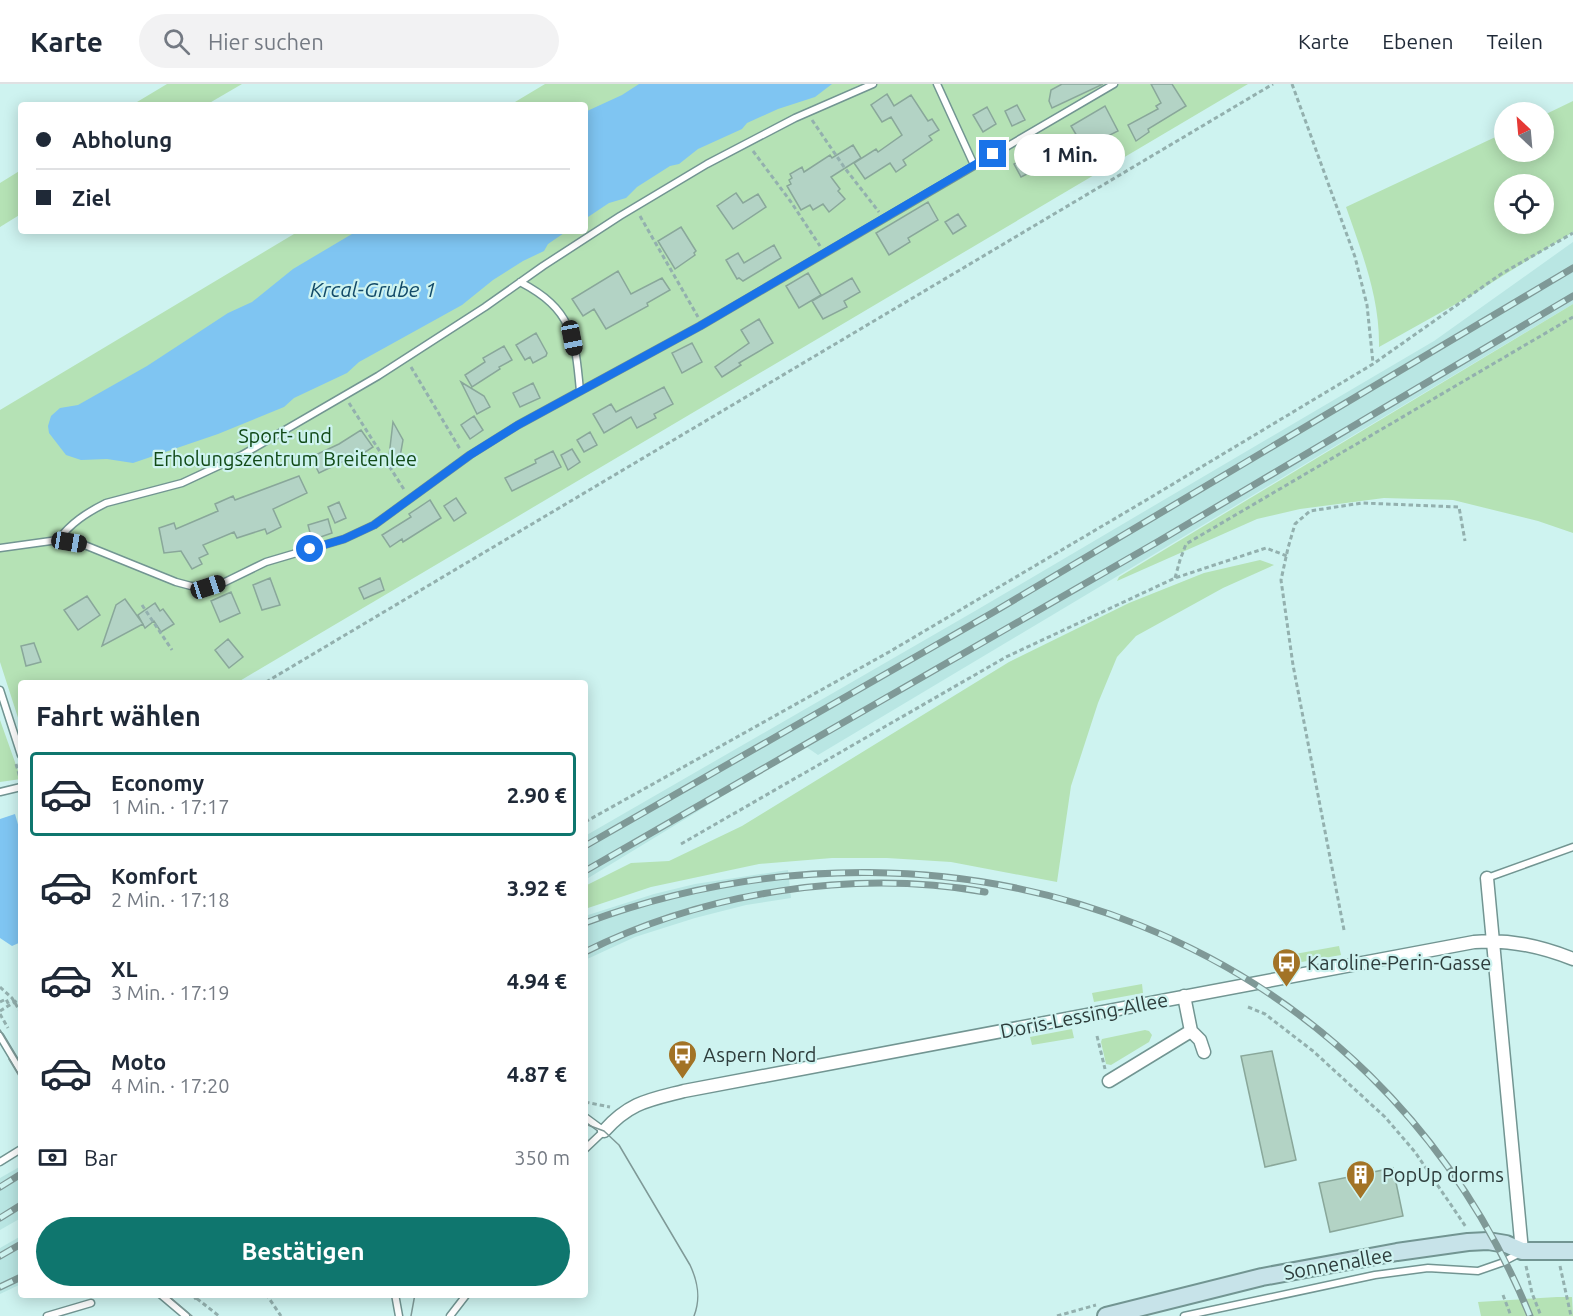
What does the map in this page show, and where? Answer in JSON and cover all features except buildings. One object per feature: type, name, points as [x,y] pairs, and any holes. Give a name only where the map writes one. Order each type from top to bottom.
[{"type":"street","points":[[1487,878],[1522,1251]]},
{"type":"street","name":"Doris-Lessing-Allee","points":[[604,1131],[626,1110],[641,1102],[684,1091],[1474,942],[1492,940],[1529,945],[1573,959]]},
{"type":"street","points":[[1184,996],[1191,1031],[1200,1040],[1204,1052]]},
{"type":"street","points":[[1108,1076],[1191,1031]]},
{"type":"street","name":"Sonnenallee","points":[[1106,1316],[1262,1277],[1397,1252],[1468,1242],[1488,1241],[1506,1244],[1522,1251],[1573,1251]]},
{"type":"lane","points":[[58,540],[67,529],[90,511],[106,503],[182,483],[216,468],[345,396],[406,359],[634,207],[746,142],[807,112],[873,84]]},
{"type":"lane","points":[[937,84],[974,165]]},
{"type":"lane","points":[[0,548],[58,540],[82,544],[176,582],[208,587],[225,582],[272,560],[358,534],[518,425],[702,324],[1114,84]]},
{"type":"lane","points":[[520,282],[546,298],[564,316],[572,338],[580,391]]},
{"type":"lane","points":[[0,690],[18,746]]},
{"type":"lane","points":[[0,792],[18,788]]},
{"type":"lane","points":[[1487,878],[1573,847]]},
{"type":"lane","points":[[0,1036],[18,1066]]},
{"type":"lane","points":[[588,1119],[604,1131],[588,1146]]},
{"type":"lane","points":[[0,1162],[18,1151]]},
{"type":"lane","points":[[1184,1316],[1375,1275],[1428,1268],[1478,1271],[1501,1263],[1522,1251]]},
{"type":"lane","points":[[165,1298],[186,1316]]},
{"type":"lane","points":[[396,1298],[399,1316]]},
{"type":"lane","points":[[450,1316],[464,1298]]},
{"type":"lane","points":[[47,1316],[91,1304]]},
{"type":"path","points":[[269,680],[1273,84]]},
{"type":"path","points":[[1292,84],[1355,257],[1367,305],[1373,364]]},
{"type":"path","points":[[807,112],[844,167],[884,218]]},
{"type":"path","points":[[746,142],[791,202],[824,253]]},
{"type":"path","points":[[634,207],[702,324]]},
{"type":"path","points":[[588,820],[889,652],[1373,364],[1501,274],[1573,233]]},
{"type":"path","points":[[1175,578],[1186,544],[1573,317]]},
{"type":"path","points":[[406,359],[466,459]]},
{"type":"path","points":[[345,396],[410,500]]},
{"type":"path","points":[[1344,930],[1293,665],[1281,580],[1295,524],[1310,511],[1362,503],[1460,507],[1465,541]]},
{"type":"path","points":[[681,844],[1006,657],[1175,578],[1266,548],[1287,556]]},
{"type":"path","points":[[142,606],[172,650]]},
{"type":"path","points":[[0,987],[18,1008]]},
{"type":"path","points":[[0,1002],[6,999],[9,1005]]},
{"type":"path","points":[[0,1011],[18,1000]]},
{"type":"path","points":[[1248,1007],[1265,1014],[1313,1051],[1354,1087],[1398,1131],[1466,1226],[1468,1242]]},
{"type":"path","points":[[1097,1036],[1102,1063],[1108,1076]]},
{"type":"path","points":[[588,1103],[626,1110]]},
{"type":"path","points":[[1556,1250],[1571,1316]]},
{"type":"path","points":[[1522,1251],[1532,1293],[1541,1316]]},
{"type":"path","points":[[1503,1295],[1511,1316]]},
{"type":"path","points":[[269,1298],[281,1316]]},
{"type":"path","points":[[194,1299],[219,1316]]},
{"type":"shaded area","points":[[1573,242],[1573,304],[818,755],[805,746],[588,878],[588,834],[975,611],[1434,341]]},
{"type":"shaded area","points":[[788,870],[791,898],[746,905],[695,918],[635,937],[588,959],[588,915],[654,894],[695,884]]},
{"type":"shaded area","points":[[18,1168],[18,1220],[0,1230],[0,1178]]},
{"type":"shaded area","points":[[18,1238],[18,1285],[0,1294],[0,1248]]},
{"type":"green space","points":[[167,84],[242,84],[211,102],[137,102]]},
{"type":"green space","name":"Sport- und Erholungszentrum Breitenlee","points":[[545,84],[1248,84],[241,680],[18,680],[18,718],[0,662],[0,410],[294,234],[588,234],[588,102],[515,102]]},
{"type":"green space","points":[[1573,101],[1573,232],[1472,295],[1379,347],[1377,311],[1373,293],[1346,207],[1494,138],[1494,162],[1554,162],[1554,110]]},
{"type":"green space","points":[[18,172],[18,216],[0,227],[0,183]]},
{"type":"green space","points":[[1573,304],[1573,533],[1538,521],[1453,500],[1384,498],[1300,509],[1257,519],[1117,581],[1119,577]]},
{"type":"green space","points":[[1260,560],[1274,565],[1223,588],[1136,636],[1117,657],[1098,703],[1071,786],[1057,882],[951,862],[887,858],[832,858],[759,864],[651,887],[588,908],[588,884],[631,863],[669,861],[742,826],[1009,662],[1129,603],[1204,573]]},
{"type":"green space","points":[[0,720],[18,771],[18,779],[0,782]]},
{"type":"green space","points":[[1339,946],[1341,955],[1296,963],[1295,954]]},
{"type":"green space","points":[[1142,984],[1143,993],[1094,1002],[1092,993]]},
{"type":"green space","points":[[1072,1029],[1074,1038],[1032,1045],[1030,1037]]},
{"type":"green space","points":[[1145,1030],[1152,1035],[1149,1042],[1111,1065],[1106,1064],[1102,1039]]},
{"type":"green space","points":[[1572,1297],[1573,1316],[1481,1316],[1478,1302]]},
{"type":"water","points":[[639,84],[832,84],[815,97],[778,109],[698,149],[679,164],[670,166],[637,187],[626,198],[609,203],[588,217],[588,111],[622,95]]},
{"type":"water","name":"Krcal-Grube 1","points":[[352,234],[563,234],[548,244],[544,251],[493,280],[462,305],[359,362],[347,373],[294,398],[284,407],[218,434],[133,463],[107,459],[81,460],[66,455],[49,433],[48,426],[51,416],[60,408],[78,405],[147,366],[228,313],[252,302],[293,269]]},
{"type":"water","points":[[15,814],[18,824],[18,943],[12,946],[0,938],[0,819]]},
{"type":"tram line","points":[[0,1030],[18,1060]]},
{"type":"tram line","points":[[9,1059],[18,1074]]},
{"type":"tram line","points":[[588,1125],[604,1131],[619,1145],[690,1265],[698,1290],[694,1316]]},
{"type":"tram line","points":[[171,1298],[192,1316]]},
{"type":"tram line","points":[[411,1316],[414,1298]]},
{"type":"railway","points":[[588,844],[992,613],[1573,268]]},
{"type":"railway","points":[[588,869],[1159,541],[1573,296]]},
{"type":"railway","points":[[588,922],[727,884],[869,873],[1008,887],[1140,926],[1262,989],[1370,1076],[1460,1185],[1530,1316]]},
{"type":"railway","points":[[588,951],[631,931],[680,914],[780,891],[832,885],[884,883],[985,892]]},
{"type":"railway","points":[[0,1187],[18,1176]]},
{"type":"railway","points":[[0,1218],[18,1207]]},
{"type":"railway","points":[[0,1256],[18,1246]]},
{"type":"railway","points":[[0,1287],[18,1278]]},
{"type":"place","name":"Karoline-Perin-Gasse","points":[[1286,988]]},
{"type":"place","name":"Aspern Nord","points":[[682,1080]]},
{"type":"place","name":"PopUp dorms","points":[[1361,1200]]},
{"type":"route","points":[[310,549],[358,534],[374,525],[470,455],[518,425],[700,326],[993,154]]}]
